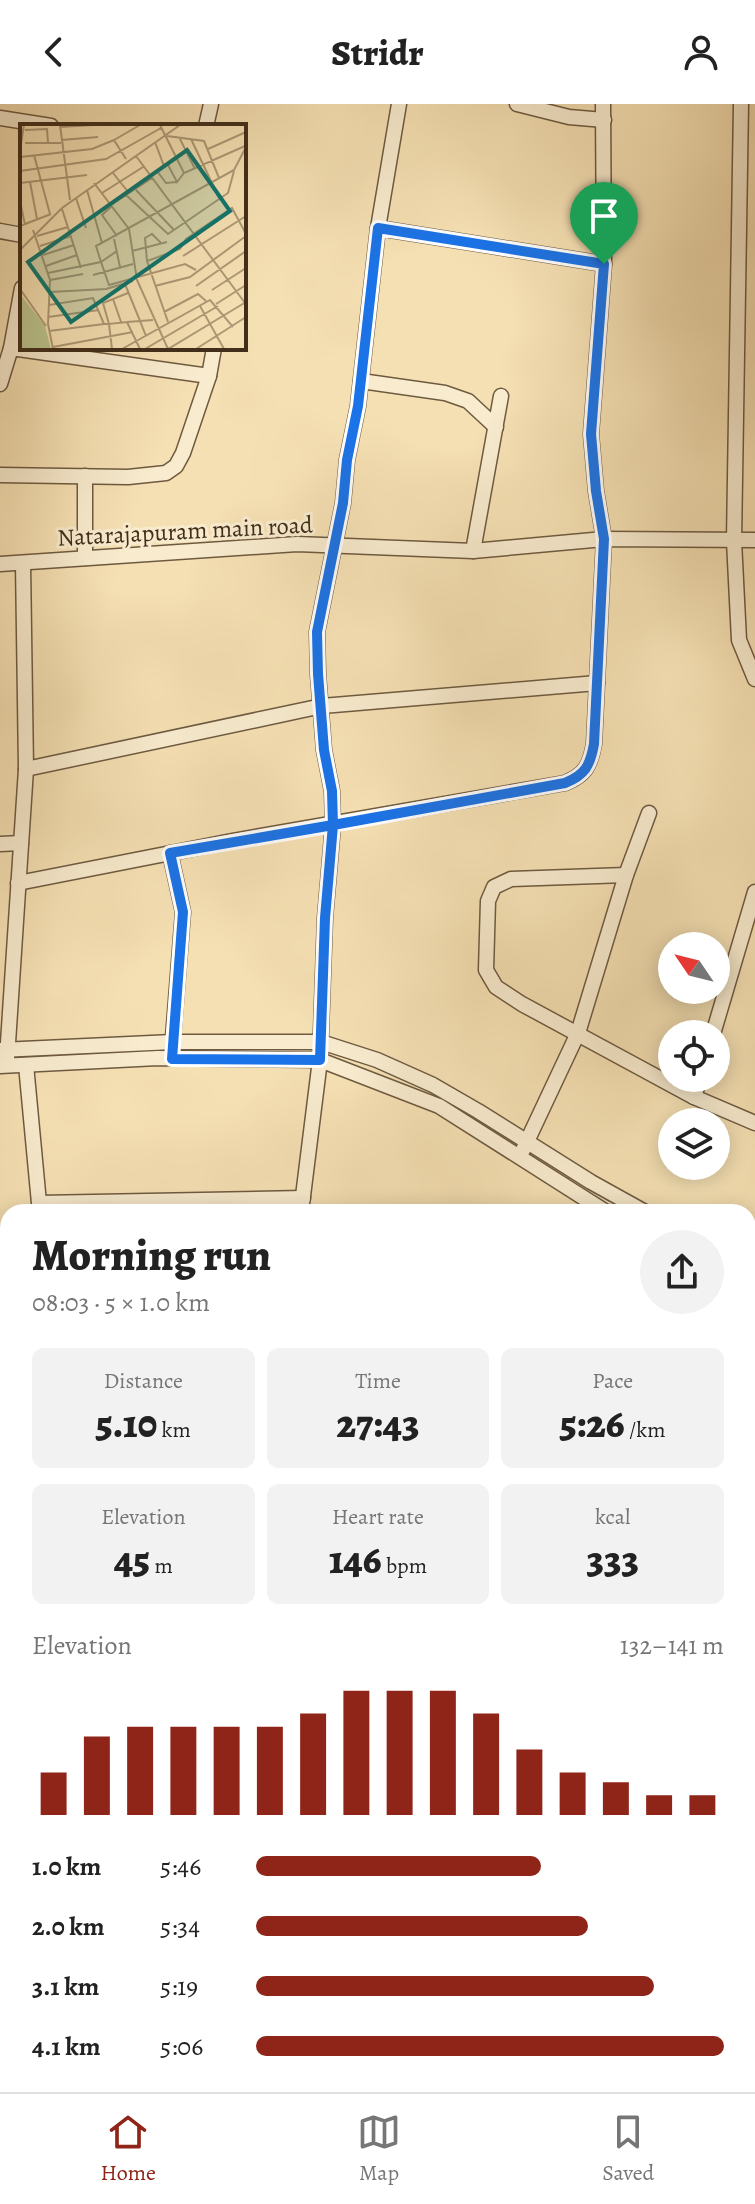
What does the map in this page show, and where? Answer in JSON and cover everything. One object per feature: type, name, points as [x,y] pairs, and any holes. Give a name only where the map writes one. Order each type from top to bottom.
[{"type":"street","points":[[206,124],[211,104]]},
{"type":"street","points":[[302,1204],[320,1060],[325,918],[333,825],[332,791],[324,750],[317,632],[343,503],[347,460],[358,406],[378,228],[399,104]]},
{"type":"street","points":[[517,104],[569,117],[604,120]]},
{"type":"street","points":[[18,883],[565,783],[583,776],[591,761],[594,744],[604,539],[591,434],[604,264],[603,104]]},
{"type":"street","points":[[741,104],[734,541],[739,640],[755,679]]},
{"type":"street","points":[[0,118],[38,124]]},
{"type":"street","points":[[378,228],[604,264]]},
{"type":"street","points":[[0,231],[20,235]]},
{"type":"street","points":[[0,384],[11,348],[20,299]]},
{"type":"street","points":[[11,348],[20,349]]},
{"type":"street","points":[[25,350],[209,376]]},
{"type":"street","points":[[0,475],[166,473],[176,466],[183,453],[209,376],[214,350]]},
{"type":"street","points":[[361,381],[445,393],[468,401],[496,427]]},
{"type":"street","points":[[473,551],[501,396]]},
{"type":"street","points":[[85,476],[85,558]]},
{"type":"street","name":"Natarajapuram main road","points":[[0,564],[297,544],[473,551],[604,539],[755,540]]},
{"type":"street","points":[[3,1058],[26,769],[23,563]]},
{"type":"street","points":[[26,769],[322,706],[597,683]]},
{"type":"street","points":[[520,1157],[578,1033],[626,875],[649,813]]},
{"type":"street","points":[[0,844],[21,843]]},
{"type":"street","points":[[170,853],[183,912],[172,1059]]},
{"type":"street","points":[[626,875],[511,879],[494,887],[488,901],[486,970],[496,987],[694,1097],[755,1123]]},
{"type":"street","points":[[717,1020],[755,892]]},
{"type":"street","points":[[3,1058],[173,1042],[321,1042],[377,1060],[433,1085],[631,1204]]},
{"type":"street","points":[[3,1058],[26,1065],[172,1059],[320,1060],[439,1106],[593,1204]]},
{"type":"street","points":[[26,1065],[39,1204]]},
{"type":"street","points":[[694,1097],[696,1092]]},
{"type":"route","points":[[604,264],[378,228],[358,406],[347,460],[343,503],[317,632],[324,750],[332,791],[333,825],[170,853],[183,912],[172,1059],[320,1060],[325,918],[333,825],[565,783],[583,776],[591,761],[594,744],[604,539],[591,434],[604,264]]}]
